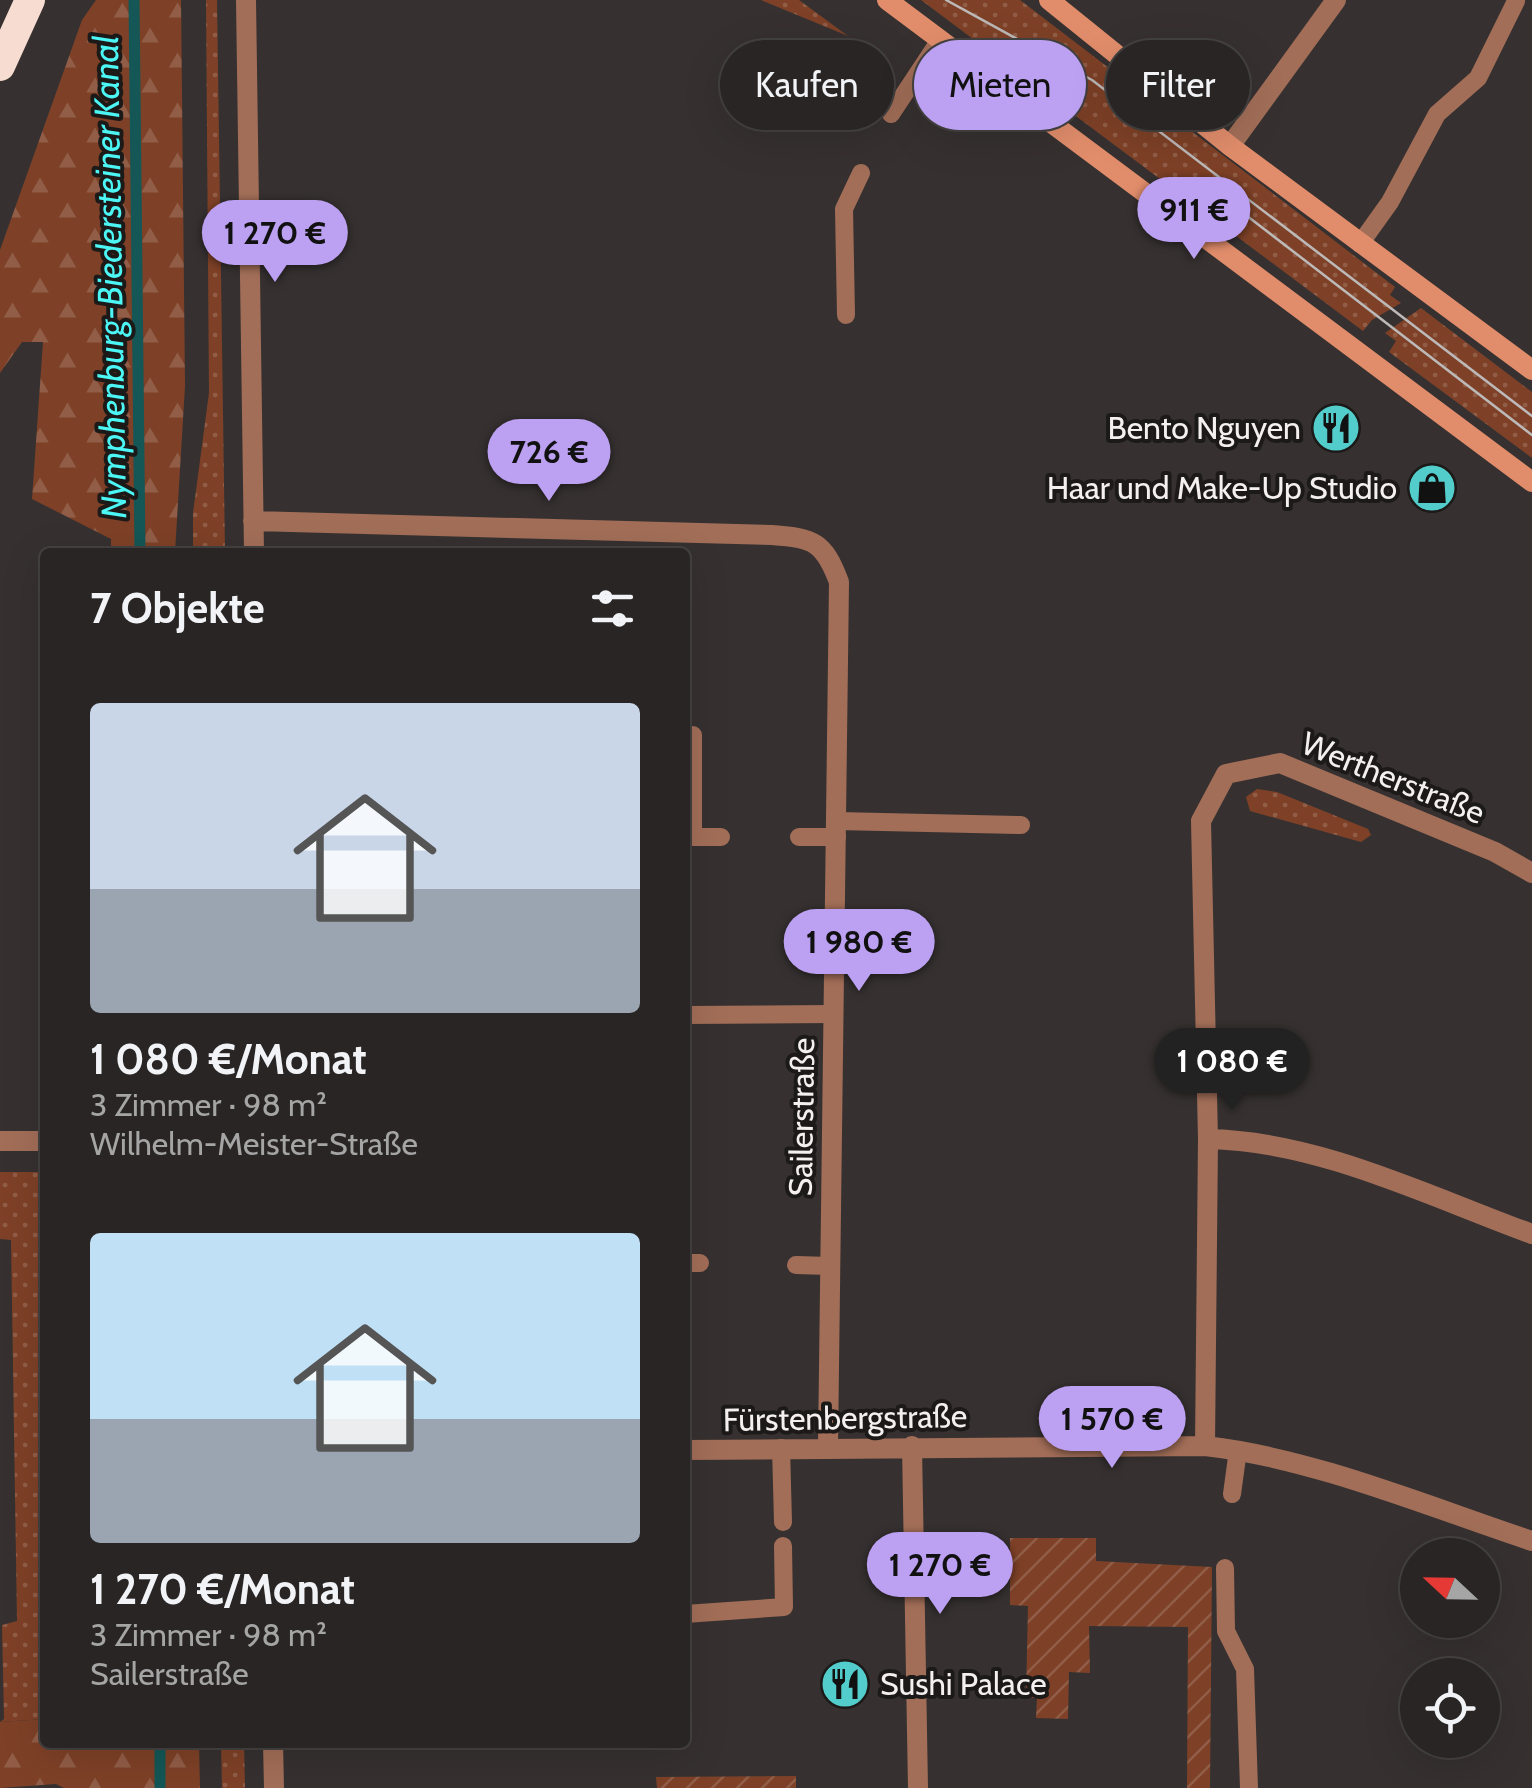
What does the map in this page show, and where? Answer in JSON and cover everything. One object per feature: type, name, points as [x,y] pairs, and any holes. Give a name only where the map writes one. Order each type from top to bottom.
[{"type":"highway","points":[[0,66],[30,0]]},
{"type":"main road","points":[[888,0],[940,40]]},
{"type":"main road","points":[[1049,0],[1230,146],[1532,370]]},
{"type":"main road","points":[[1061,130],[1532,482]]},
{"type":"street","points":[[246,0],[254,548]]},
{"type":"street","points":[[1230,146],[1336,0]]},
{"type":"street","name":"Sailerstraße","points":[[254,521],[772,535],[804,538],[828,552],[839,582],[828,1446]]},
{"type":"street","name":"Wertherstraße","points":[[1208,1139],[1201,821],[1226,774],[1280,764],[1495,852],[1532,872]]},
{"type":"street","points":[[1205,1446],[1208,1139],[1255,1140],[1322,1158],[1532,1234]]},
{"type":"street","points":[[0,1141],[40,1141]]},
{"type":"street","points":[[912,1446],[918,1788]]},
{"type":"street","name":"Fürstenbergstraße","points":[[690,1450],[1205,1446],[1238,1450],[1532,1541]]},
{"type":"street","points":[[273,1748],[274,1788]]},
{"type":"lane","points":[[1360,244],[1390,202],[1437,114],[1478,78],[1516,0]]},
{"type":"lane","points":[[894,109],[914,79]]},
{"type":"lane","points":[[846,315],[844,209],[862,173]]},
{"type":"lane","points":[[690,812],[693,735]]},
{"type":"lane","points":[[799,837],[837,829],[1021,825]]},
{"type":"lane","points":[[690,837],[721,837]]},
{"type":"lane","points":[[690,1015],[834,1014]]},
{"type":"lane","points":[[796,1265],[830,1266]]},
{"type":"lane","points":[[781,1448],[782,1522]]},
{"type":"lane","points":[[1232,1494],[1238,1450]]},
{"type":"lane","points":[[690,1614],[784,1606],[783,1546]]},
{"type":"lane","points":[[1225,1568],[1226,1631],[1245,1669],[1249,1788]]},
{"type":"green space","points":[[96,0],[181,0],[185,386],[175,548],[111,548],[111,539],[32,499],[43,342],[22,342],[0,373],[0,250],[82,20]]},
{"type":"green space","points":[[206,0],[217,0],[225,548],[193,548],[193,513],[209,393]]},
{"type":"green space","points":[[761,0],[799,0],[848,36]]},
{"type":"green space","points":[[921,0],[1020,0],[1072,40],[974,40]]},
{"type":"green space","points":[[1086,51],[1106,66],[1106,130],[1190,130],[1395,287],[1390,295],[1401,303],[1372,320],[1363,331],[1086,124]]},
{"type":"green space","points":[[1421,308],[1532,392],[1532,458],[1389,352],[1396,341],[1385,333]]},
{"type":"green space","points":[[1257,789],[1277,792],[1368,829],[1371,835],[1361,842],[1250,811],[1246,797]]},
{"type":"green space","points":[[0,1172],[40,1172],[40,1719],[0,1722],[4,1719],[2,1625],[17,1621],[11,1240],[0,1239]]},
{"type":"green space","points":[[1010,1538],[1096,1538],[1096,1561],[1212,1567],[1210,1788],[1187,1788],[1188,1627],[1089,1626],[1090,1673],[1069,1672],[1068,1719],[1036,1718],[1037,1698],[1026,1698],[1028,1606],[1010,1605]]},
{"type":"green space","points":[[40,1719],[40,1748],[199,1748],[200,1788],[64,1788],[56,1784],[0,1788],[0,1722]]},
{"type":"green space","points":[[221,1748],[244,1748],[245,1788],[222,1788]]},
{"type":"green space","points":[[796,1776],[796,1788],[657,1788],[656,1777]]},
{"type":"waterway","name":"Nymphenburg-Biedersteiner Kanal","points":[[134,0],[140,548]]},
{"type":"waterway","name":"Nymphenburg-Biedersteiner Kanal","points":[[160,1748],[160,1788]]},
{"type":"tram line","points":[[946,0],[1092,80],[1532,416]]},
{"type":"tram line","points":[[1199,179],[1532,435]]},
{"type":"place","name":"Bento Nguyen","points":[[1336,428]]},
{"type":"place","name":"Haar und Make-Up Studio","points":[[1432,488]]},
{"type":"place","name":"Sushi Palace","points":[[845,1684]]}]
